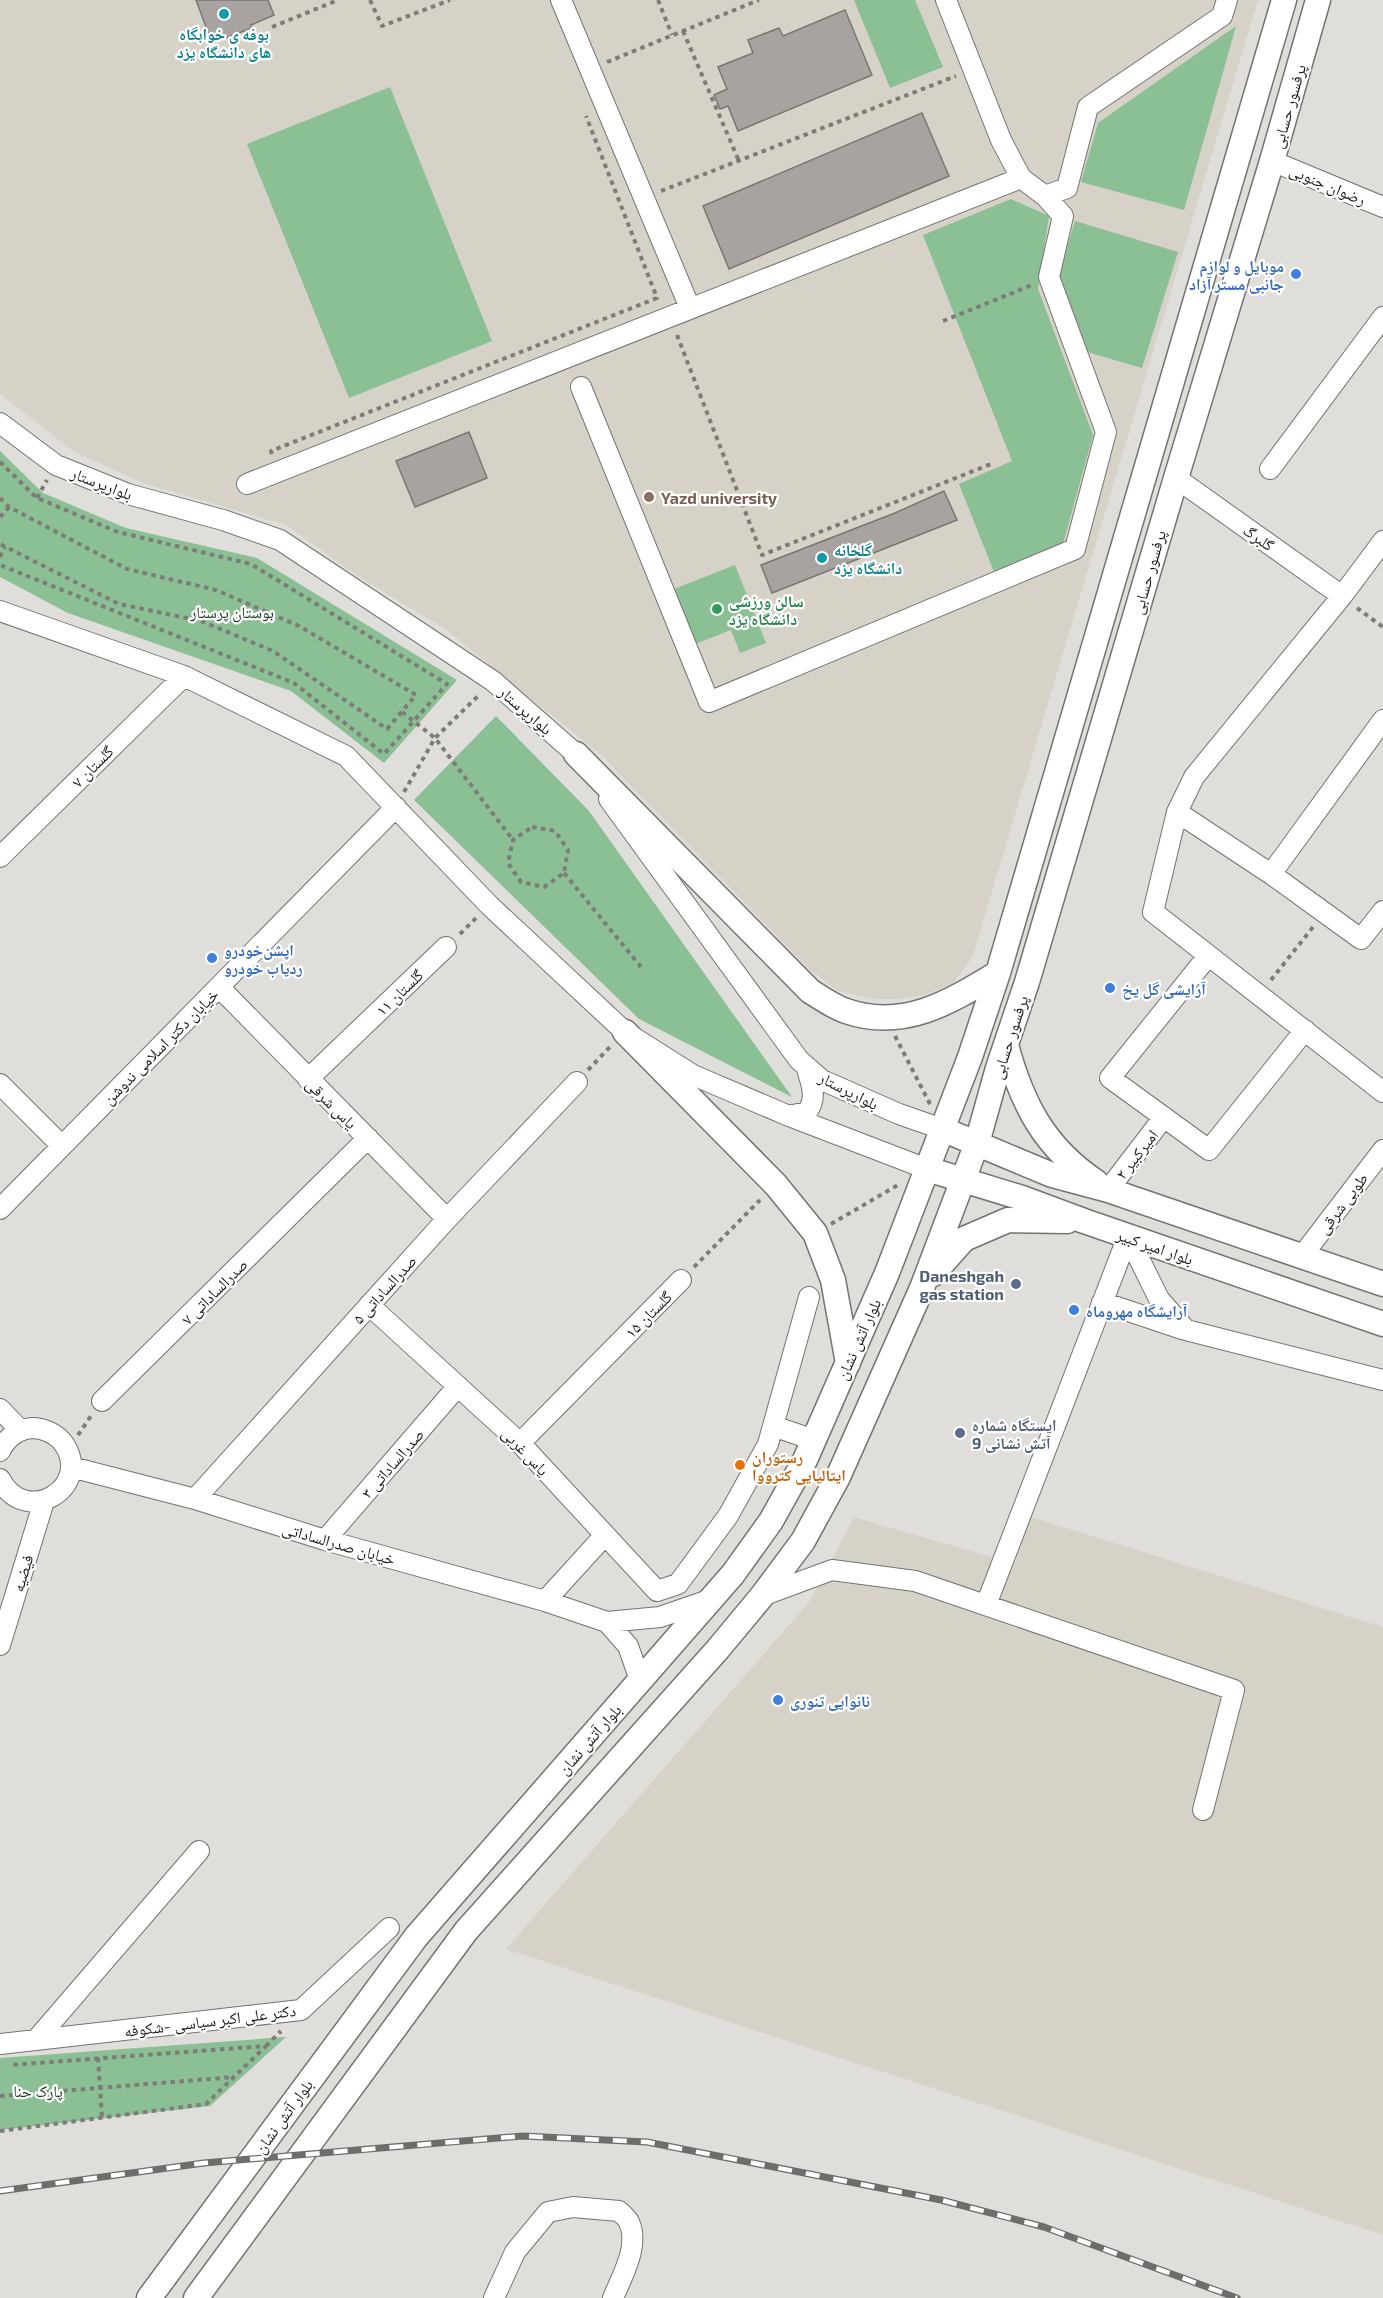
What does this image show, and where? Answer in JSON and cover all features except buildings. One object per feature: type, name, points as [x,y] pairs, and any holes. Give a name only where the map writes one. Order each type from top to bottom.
[{"type":"main road","name":"پرفسور حسابی","points":[[942,1129],[970,1057],[998,973],[1284,0]]},
{"type":"main road","name":"پرفسور حسابی","points":[[977,1143],[1272,161],[1318,0]]},
{"type":"main road","points":[[576,754],[810,991],[846,1011],[886,1020],[928,1011],[964,994],[998,973]]},
{"type":"main road","points":[[625,1032],[776,1185],[815,1233],[833,1280],[848,1363]]},
{"type":"main road","points":[[1006,1045],[1015,1079],[1050,1142],[1075,1168],[1108,1190]]},
{"type":"main road","points":[[942,1129],[1052,1175],[1108,1190],[1383,1284]]},
{"type":"main road","name":"بلوار آتش نشان","points":[[149,2298],[416,1937],[712,1599],[771,1521],[814,1440],[848,1363],[887,1273],[942,1129]]},
{"type":"main road","points":[[195,2298],[466,1931],[718,1649],[762,1596],[802,1541],[838,1477],[922,1288],[977,1143]]},
{"type":"main road","name":"بلوار امیر کبیر","points":[[927,1169],[1022,1198],[1383,1324]]},
{"type":"main road","points":[[922,1288],[964,1239],[1008,1220],[1084,1221]]},
{"type":"street","points":[[561,0],[690,308]]},
{"type":"street","points":[[581,387],[709,702],[1075,549],[1106,432],[1049,277],[1063,216],[1045,196],[1021,178],[1001,140],[945,0]]},
{"type":"street","points":[[1045,196],[1067,188],[1088,107],[1222,16],[1227,0]]},
{"type":"street","name":"رضوان جنوبی","points":[[1272,161],[1383,207]]},
{"type":"street","points":[[247,484],[1021,178]]},
{"type":"street","points":[[1270,469],[1383,317]]},
{"type":"street","name":"بلوارپرستار","points":[[0,423],[56,465],[128,494],[223,520],[280,540],[493,681],[576,754],[799,1060],[822,1080],[899,1114],[942,1129]]},
{"type":"street","name":"گلبرگ","points":[[1176,478],[1342,596]]},
{"type":"street","points":[[1383,541],[1342,596],[1194,777],[1177,812],[1153,912],[1383,1092]]},
{"type":"street","points":[[0,611],[184,675],[346,756],[490,906],[625,1032],[693,1075],[789,1116],[927,1169]]},
{"type":"street","name":"گلستان ۷","points":[[0,857],[184,675]]},
{"type":"street","points":[[1271,874],[1383,720]]},
{"type":"street","name":"خيابان دکتر اسلامی ندوشن","points":[[0,1209],[396,807]]},
{"type":"street","points":[[1177,812],[1271,874],[1361,939],[1383,911]]},
{"type":"street","name":"گلستان ۱۱","points":[[308,1079],[446,947]]},
{"type":"street","points":[[1208,956],[1110,1078],[1209,1150],[1305,1030]]},
{"type":"street","name":"یاس شرقی","points":[[219,987],[447,1219]]},
{"type":"street","points":[[789,1116],[807,1112],[812,1106],[814,1097],[806,1066]]},
{"type":"street","name":"صدرالساداتی ۵","points":[[195,1500],[447,1219],[577,1082]]},
{"type":"street","points":[[0,1084],[62,1146]]},
{"type":"street","name":"امیرکبیر ۲","points":[[1108,1190],[1164,1118]]},
{"type":"street","name":"صدرالساداتی ۷","points":[[102,1401],[368,1138]]},
{"type":"street","name":"طوبی شرقی","points":[[1302,1256],[1383,1150]]},
{"type":"street","points":[[986,1605],[1128,1236]]},
{"type":"street","points":[[1128,1236],[1159,1299],[1186,1330]]},
{"type":"street","name":"گلستان ۱۵","points":[[520,1443],[681,1280]]},
{"type":"street","points":[[808,1297],[773,1426],[814,1440]]},
{"type":"street","points":[[1102,1302],[1186,1330],[1383,1380]]},
{"type":"street","name":"یاس غربی","points":[[369,1305],[520,1443],[657,1591],[678,1584],[728,1516],[768,1444],[773,1426]]},
{"type":"street","name":"صدرالساداتی ۳","points":[[325,1540],[458,1386]]},
{"type":"street","points":[[0,1409],[7,1439],[32,1428],[53,1433],[62,1440],[69,1458],[68,1478],[63,1488],[44,1501],[22,1500],[12,1495],[0,1479]]},
{"type":"street","name":"خیابان صدرالساداتی","points":[[69,1458],[325,1540],[544,1601],[607,1622]]},
{"type":"street","name":"فیضیه","points":[[0,1645],[44,1501]]},
{"type":"street","points":[[544,1601],[605,1535]]},
{"type":"street","points":[[762,1596],[832,1570],[915,1581],[1234,1690],[1203,1810]]},
{"type":"street","points":[[607,1622],[660,1617],[712,1599]]},
{"type":"street","points":[[607,1622],[628,1646],[640,1680]]},
{"type":"street","points":[[36,2040],[199,1851]]},
{"type":"street","name":"دکتر علی اکبر سیاسی -شکوفه","points":[[0,2044],[301,2010],[389,1928]]},
{"type":"street","points":[[494,2298],[515,2252],[548,2212],[573,2208],[619,2211],[629,2222],[632,2242],[616,2297]]},
{"type":"path","points":[[272,27],[338,0]]},
{"type":"path","points":[[370,0],[382,26],[450,0]]},
{"type":"path","points":[[658,0],[672,35]]},
{"type":"path","points":[[590,69],[759,0]]},
{"type":"path","points":[[683,31],[739,161]]},
{"type":"path","points":[[621,206],[973,70]]},
{"type":"path","points":[[583,109],[657,297],[670,316],[762,555],[991,464]]},
{"type":"path","points":[[943,321],[1049,277]]},
{"type":"path","points":[[279,471],[271,451],[657,297]]},
{"type":"path","points":[[0,462],[37,498],[118,532],[251,564],[447,684],[384,754],[294,683],[0,565]]},
{"type":"path","points":[[0,498],[9,507],[127,569],[216,590],[299,626],[416,695],[387,729],[273,651],[201,621],[119,604],[0,544]]},
{"type":"path","points":[[0,517],[9,507]]},
{"type":"path","points":[[0,557],[5,547]]},
{"type":"path","points":[[1342,596],[1383,627]]},
{"type":"path","points":[[396,807],[435,738],[493,681]]},
{"type":"path","points":[[402,712],[435,738],[513,840]]},
{"type":"path","points":[[532,826],[555,831],[568,850],[564,873],[544,886],[521,882],[508,863],[513,840],[532,826]]},
{"type":"path","points":[[564,873],[641,966]]},
{"type":"path","points":[[446,947],[490,906]]},
{"type":"path","points":[[1259,995],[1324,913]]},
{"type":"path","points":[[886,1020],[942,1129]]},
{"type":"path","points":[[577,1082],[625,1032]]},
{"type":"path","points":[[815,1233],[927,1169]]},
{"type":"path","name":"گلستان ۱۵","points":[[681,1280],[776,1185]]},
{"type":"path","points":[[69,1458],[102,1401]]},
{"type":"path","points":[[96,2034],[102,2117]]},
{"type":"path","points":[[0,2065],[266,2046],[206,2104],[0,2130]]},
{"type":"path","points":[[0,2096],[235,2077]]},
{"type":"shaded area","name":"Yazd university","points":[[0,0],[1258,0],[972,958],[953,983],[928,994],[901,999],[873,999],[838,991],[809,969],[600,754],[445,629],[356,575],[286,525],[143,483],[73,451],[0,394]]},
{"type":"shaded area","points":[[1028,1516],[1383,1627],[1383,2235],[506,1949],[810,1601],[854,1517],[1015,1564]]},
{"type":"green space","points":[[854,0],[915,0],[943,67],[890,88]]},
{"type":"green space","points":[[1236,26],[1184,210],[1081,182],[1098,123]]},
{"type":"green space","points":[[390,87],[492,341],[349,398],[247,144]]},
{"type":"green space","points":[[1011,199],[1049,216],[1038,289],[1093,435],[1063,544],[994,572],[959,484],[1012,461],[923,235]]},
{"type":"green space","points":[[1075,221],[1178,252],[1142,368],[1084,351],[1058,277]]},
{"type":"green space","name":"بوستان پرستار","points":[[0,451],[43,493],[126,528],[257,558],[457,680],[384,763],[291,691],[68,613],[0,577]]},
{"type":"green space","name":"سالن ورزشی دانشگاه یزد","points":[[735,565],[766,643],[740,653],[731,630],[695,644],[674,589]]},
{"type":"green space","points":[[496,716],[589,811],[792,1097],[639,1019],[414,800]]},
{"type":"green space","name":"پارک حنا","points":[[286,2037],[210,2106],[0,2130],[0,2058]]},
{"type":"railway","points":[[0,2191],[204,2163],[523,2136],[647,2142],[941,2200],[1044,2227],[1237,2298]]},
{"type":"place","name":"بوفه ی خوابگاه های دانشگاه یزد","points":[[224,14]]},
{"type":"place","name":"موبایل و لوازم جانبی مستر آزاد","points":[[1296,274]]},
{"type":"place","name":"Yazd university","points":[[649,497]]},
{"type":"place","name":"گلخانه دانشگاه یزد","points":[[822,558]]},
{"type":"place","name":"سالن ورزشی دانشگاه یزد","points":[[717,609]]},
{"type":"place","name":"اپشن‌خودرو ردیاب خودرو","points":[[212,958]]},
{"type":"place","name":"آرایشی گل یخ","points":[[1110,988]]},
{"type":"place","name":"Daneshgah gas station","points":[[1016,1284]]},
{"type":"place","name":"آرایشگاه مهروماه","points":[[1074,1310]]},
{"type":"place","name":"ایستگاه شماره 9 آتش نشانی","points":[[960,1433]]},
{"type":"place","name":"رستوران ایتالیایی کترووا","points":[[740,1465]]},
{"type":"place","name":"نانوایی تنوری","points":[[778,1700]]}]
